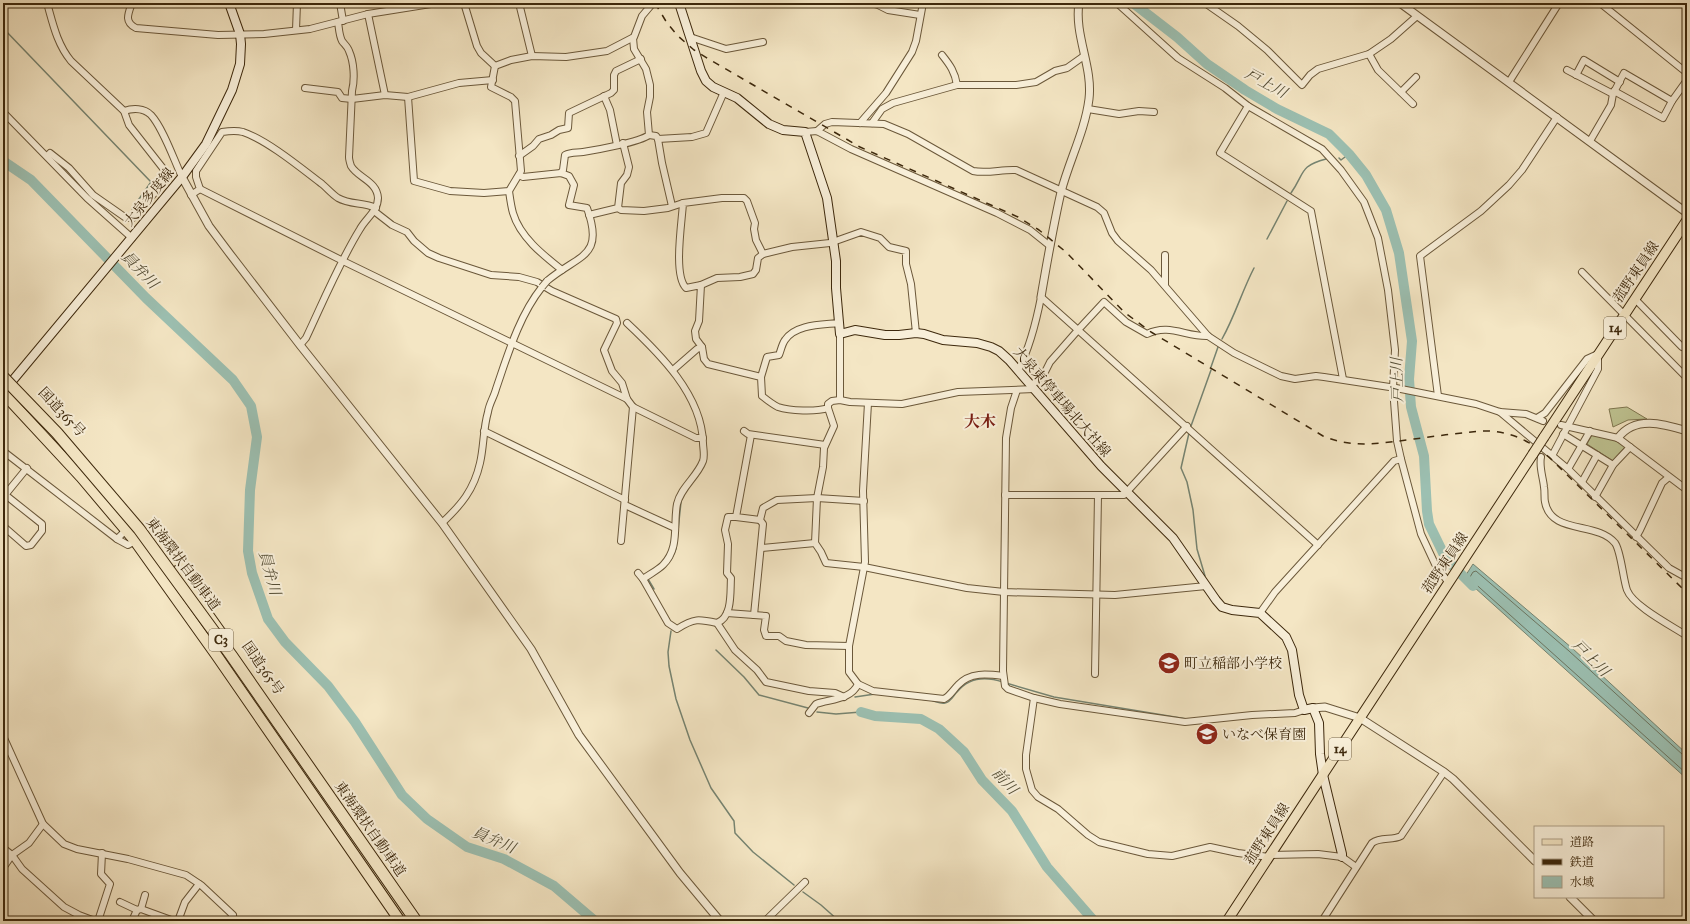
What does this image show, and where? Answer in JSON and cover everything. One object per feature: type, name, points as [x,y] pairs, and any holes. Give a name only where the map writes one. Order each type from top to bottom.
[{"type":"highway","name":"国道365号","points":[[3,370],[8,379],[94,468],[158,546],[207,612],[422,921]]},
{"type":"highway","name":"東海環状自動車道","points":[[8,379],[57,433],[139,529],[227,650],[416,921]]},
{"type":"highway","points":[[3,393],[56,450],[135,541],[222,662],[400,921]]},
{"type":"main road","name":"大泉多度線","points":[[8,379],[24,366],[182,177],[206,144],[232,90],[240,64],[240,34],[229,3]]},
{"type":"main road","points":[[679,3],[704,78],[713,87],[737,98],[769,124],[777,128],[805,132],[824,187],[833,241],[840,334]]},
{"type":"main road","name":"菰野東員線","points":[[1227,921],[1450,580],[1537,456],[1544,436],[1687,220]]},
{"type":"main road","name":"大泉東停車場北大社線","points":[[840,334],[855,330],[885,335],[899,335],[916,332],[943,340],[977,343],[991,347],[1002,353],[1101,466],[1173,538],[1222,607],[1232,610],[1260,613]]},
{"type":"main road","points":[[3,393],[8,379]]},
{"type":"main road","points":[[1260,613],[1281,631],[1290,643],[1299,694],[1304,710],[1313,708],[1319,723],[1320,754],[1323,775],[1342,857]]},
{"type":"street","points":[[47,3],[57,37],[64,52],[71,61],[124,111],[129,125],[169,176],[133,218],[126,218],[93,195],[69,168],[50,153],[47,156]]},
{"type":"street","points":[[132,3],[128,22],[131,26],[136,28],[218,35],[264,34],[310,29],[368,14],[437,3]]},
{"type":"street","points":[[296,30],[297,3]]},
{"type":"street","points":[[300,345],[306,338],[360,228],[375,209],[378,198],[376,190],[356,172],[351,166],[348,157],[354,81],[349,49],[342,41],[340,36],[340,3]]},
{"type":"street","points":[[464,3],[477,46],[481,53],[496,66]]},
{"type":"street","points":[[519,3],[532,56]]},
{"type":"street","points":[[496,66],[512,60],[532,56],[566,56],[607,51],[633,38],[636,34],[642,16],[653,3]]},
{"type":"street","points":[[871,3],[888,10],[920,15]]},
{"type":"street","points":[[860,123],[886,93],[912,52],[916,41],[922,3]]},
{"type":"street","points":[[1018,371],[1027,352],[1035,325],[1062,192],[1088,109],[1090,86],[1084,56],[1079,3]]},
{"type":"street","points":[[1117,3],[1178,58],[1225,88],[1248,106],[1322,149],[1342,170],[1364,202],[1378,238],[1388,290],[1395,350],[1397,441],[1401,459],[1421,534],[1435,564],[1450,580]]},
{"type":"street","points":[[1204,3],[1238,26],[1267,50],[1302,85],[1318,68],[1369,54],[1391,39],[1416,16]]},
{"type":"street","points":[[1508,82],[1559,3]]},
{"type":"street","points":[[1600,3],[1687,73]]},
{"type":"street","points":[[1402,4],[1416,16],[1557,117],[1687,213]]},
{"type":"street","points":[[368,14],[385,96]]},
{"type":"street","points":[[690,37],[726,49],[763,42]]},
{"type":"street","points":[[633,38],[634,49],[646,69],[650,85],[650,97],[647,112],[649,135]]},
{"type":"street","points":[[1369,54],[1378,70],[1413,104]]},
{"type":"street","points":[[942,55],[952,67],[956,76],[957,85]]},
{"type":"street","points":[[872,122],[882,109],[892,103],[957,85],[1016,85],[1036,82],[1055,70],[1067,68],[1084,56]]},
{"type":"street","points":[[519,156],[533,146],[539,139],[551,135],[559,130],[568,128],[569,113],[614,90],[614,76],[616,71],[641,59]]},
{"type":"street","points":[[1576,75],[1584,60],[1620,82]]},
{"type":"street","points":[[496,66],[491,87],[515,101],[521,171],[509,191],[513,214],[531,243],[562,270]]},
{"type":"street","points":[[1567,70],[1614,92],[1663,118],[1672,101],[1687,80]]},
{"type":"street","points":[[1590,141],[1611,105],[1614,92],[1624,74],[1672,101]]},
{"type":"street","points":[[1401,92],[1416,77]]},
{"type":"street","points":[[305,88],[334,91],[338,92],[342,98],[352,99],[385,96],[408,97],[459,83],[493,80]]},
{"type":"street","points":[[561,173],[563,170],[565,155],[646,138],[649,135],[656,136],[658,139],[692,137],[706,133],[724,92]]},
{"type":"street","points":[[604,96],[629,167],[627,175],[621,183],[618,208]]},
{"type":"street","points":[[408,97],[414,181],[450,191],[484,193],[509,191]]},
{"type":"street","points":[[1248,106],[1220,153],[1311,211],[1343,379]]},
{"type":"street","points":[[124,111],[132,108],[144,111],[150,115],[163,134],[191,195],[213,231],[300,345],[442,523],[531,650],[580,735],[676,867],[720,921]]},
{"type":"street","points":[[1088,109],[1119,114],[1139,111],[1154,112]]},
{"type":"street","points":[[3,112],[129,241]]},
{"type":"street","points":[[1437,396],[1420,256],[1481,210],[1509,185],[1522,170],[1557,117]]},
{"type":"street","points":[[817,131],[825,124],[832,122],[872,122],[884,124],[908,134],[973,171],[982,173],[1005,169],[1016,170],[1086,202],[1102,211],[1112,233],[1118,241],[1151,270],[1208,336],[1234,353],[1281,376],[1295,379],[1316,376],[1343,379],[1476,404],[1500,412],[1526,414],[1543,421]]},
{"type":"street","points":[[805,132],[817,131],[851,149],[997,213],[1030,230],[1050,246]]},
{"type":"street","points":[[627,399],[343,261],[200,189],[196,177],[196,171],[222,132],[242,132],[272,147],[324,185],[336,197],[348,203],[362,204],[375,209],[392,225],[407,232],[414,241],[428,253],[438,258],[491,275],[519,277],[537,282],[552,291],[616,318],[616,323],[604,350],[612,371],[622,384],[627,399],[633,407],[696,438],[703,438]]},
{"type":"street","points":[[658,139],[672,206]]},
{"type":"street","points":[[442,523],[460,506],[473,485],[480,463],[488,410],[512,344],[532,299],[547,281],[585,255],[591,248],[594,239],[592,222],[587,208],[569,205],[574,185],[569,176],[561,173],[522,177],[519,175]]},
{"type":"street","points":[[191,195],[200,189]]},
{"type":"street","points":[[589,215],[618,208],[621,210],[644,211],[684,203],[722,198],[744,198],[748,201],[755,223],[754,230],[756,240],[763,254]]},
{"type":"street","points":[[684,203],[678,258],[682,284],[686,288],[701,285],[718,278],[740,277],[753,274],[756,270],[758,258],[763,254],[780,249],[830,243],[861,232],[880,238],[889,247],[906,251],[906,264],[911,284],[916,332]]},
{"type":"street","points":[[1165,255],[1165,285]]},
{"type":"street","points":[[1582,272],[1687,378]]},
{"type":"street","points":[[701,285],[699,321],[696,331],[696,339],[702,347],[704,359],[708,364],[761,377]]},
{"type":"street","points":[[1041,297],[1187,426],[1318,545]]},
{"type":"street","points":[[1634,299],[1682,348]]},
{"type":"street","points":[[1206,586],[1158,592],[1096,596],[1004,592],[967,588],[864,567],[826,563],[815,543],[817,498],[823,467],[825,446],[834,426],[828,408],[828,404],[832,401],[840,400],[850,402],[902,404],[958,392],[1017,390],[1032,387],[1044,374],[1050,362],[1104,302],[1126,322],[1147,334],[1153,330],[1172,330],[1208,336]]},
{"type":"street","points":[[626,323],[673,370],[693,402],[700,421],[703,438],[704,459],[699,471],[681,492],[677,504],[675,543],[668,559],[662,566],[643,579]]},
{"type":"street","points":[[828,408],[822,410],[805,410],[779,407],[762,396],[761,377],[767,357],[779,355],[784,341],[795,331],[808,327],[839,323]]},
{"type":"street","points":[[840,334],[840,400]]},
{"type":"street","points":[[673,370],[697,349],[702,347]]},
{"type":"street","points":[[1537,418],[1545,413],[1587,359],[1598,354],[1598,369],[1565,426],[1563,434],[1552,454]]},
{"type":"street","points":[[1017,390],[1011,408],[1006,438],[1004,681],[1008,689],[1034,698],[1060,704],[1185,722],[1252,715],[1295,713],[1304,710]]},
{"type":"street","points":[[868,403],[865,426],[863,491],[864,567],[849,646],[849,672],[858,684],[873,691],[944,699],[962,681],[970,677],[985,675],[1004,681]]},
{"type":"street","points":[[622,541],[633,407]]},
{"type":"street","points":[[1500,412],[1552,454],[1669,568],[1687,578]]},
{"type":"street","points":[[1618,438],[1624,430],[1633,426],[1652,423],[1687,431]]},
{"type":"street","points":[[1006,495],[1124,495],[1187,426]]},
{"type":"street","points":[[1565,426],[1618,438],[1687,490]]},
{"type":"street","points":[[484,431],[675,528]]},
{"type":"street","points":[[744,431],[751,434],[825,446]]},
{"type":"street","points":[[1568,469],[1590,431]]},
{"type":"street","points":[[736,517],[751,434]]},
{"type":"street","points":[[1563,434],[1613,465]]},
{"type":"street","points":[[1596,497],[1613,465],[1630,447]]},
{"type":"street","points":[[3,451],[27,468],[74,508],[117,540],[128,545],[135,541]]},
{"type":"street","points":[[1582,482],[1597,455]]},
{"type":"street","points":[[1537,456],[1543,476],[1545,502],[1549,512],[1557,520],[1609,537],[1617,547],[1628,591],[1646,610],[1687,636]]},
{"type":"street","points":[[1260,613],[1275,592],[1394,461],[1401,459]]},
{"type":"street","points":[[3,526],[26,546],[31,545],[42,531],[42,524],[4,494],[27,468]]},
{"type":"street","points":[[1636,537],[1662,483],[1669,477]]},
{"type":"street","points":[[1095,674],[1098,496]]},
{"type":"street","points":[[754,615],[763,524],[760,520],[763,508],[778,500],[817,498],[864,501]]},
{"type":"street","points":[[638,573],[643,579],[668,623],[677,629],[687,623],[700,619],[717,623],[724,619],[727,613],[731,578],[727,573],[728,544],[725,530],[728,516],[760,520]]},
{"type":"street","points":[[117,540],[126,530]]},
{"type":"street","points":[[761,548],[815,543]]},
{"type":"street","points":[[727,613],[766,616],[764,630],[766,636],[779,636],[786,641],[806,645],[849,646]]},
{"type":"street","points":[[717,623],[735,650],[757,670],[766,682],[809,691],[835,693],[844,697]]},
{"type":"street","points":[[809,713],[816,704],[844,697],[854,691],[858,684]]},
{"type":"street","points":[[1034,698],[1026,755],[1026,769],[1032,790],[1038,797],[1058,809],[1088,835],[1099,842],[1148,854],[1172,856],[1210,847],[1238,853],[1270,856],[1318,854],[1342,857],[1356,867]]},
{"type":"street","points":[[1313,708],[1325,707],[1360,718],[1444,772],[1458,784],[1534,861]]},
{"type":"street","points":[[3,736],[43,824],[64,844],[77,849],[102,853],[174,870],[186,875],[199,884],[233,915],[229,921]]},
{"type":"street","points":[[1322,921],[1356,867],[1375,841],[1379,839],[1397,838],[1403,834],[1444,772]]},
{"type":"street","points":[[3,868],[12,855],[29,843],[43,824]]},
{"type":"street","points":[[3,848],[12,855],[22,869],[64,907],[95,921],[110,884],[101,874],[102,853]]},
{"type":"street","points":[[765,921],[805,882]]},
{"type":"street","points":[[178,921],[185,902],[199,884]]},
{"type":"street","points":[[132,921],[146,895]]},
{"type":"street","points":[[1571,898],[1594,921]]},
{"type":"street","points":[[120,902],[139,910],[174,921]]},
{"type":"green space","points":[[1627,407],[1647,419],[1628,420],[1613,427],[1609,409]]},
{"type":"green space","points":[[1592,435],[1613,439],[1625,447],[1613,461],[1587,444]]},
{"type":"water","points":[[1473,564],[1572,648],[1687,754],[1687,779],[1464,578]]},
{"type":"waterway","name":"戸上川","points":[[1133,3],[1177,37],[1207,64],[1245,90],[1277,109],[1329,134],[1349,154],[1366,175],[1386,210],[1399,253],[1412,341],[1409,379],[1411,407],[1424,456],[1429,524],[1446,559],[1473,586]]},
{"type":"waterway","points":[[3,28],[151,182],[132,209]]},
{"type":"waterway","points":[[1339,158],[1341,160],[1349,154]]},
{"type":"waterway","points":[[1291,193],[1304,171],[1311,164],[1326,159]]},
{"type":"waterway","name":"員弁川","points":[[3,161],[31,180],[146,298],[233,380],[251,406],[257,437],[250,490],[248,551],[252,573],[268,619],[285,642],[328,686],[355,722],[402,795],[427,819],[467,847],[504,859],[554,886],[595,921]]},
{"type":"waterway","points":[[1267,239],[1287,201]]},
{"type":"waterway","points":[[1222,339],[1254,268]]},
{"type":"waterway","points":[[1211,367],[1218,347]]},
{"type":"waterway","points":[[1191,426],[1211,370]]},
{"type":"waterway","points":[[1189,433],[1181,468],[1187,482],[1193,510],[1197,549],[1205,576]]},
{"type":"waterway","points":[[671,560],[676,549],[681,502]]},
{"type":"waterway","points":[[648,579],[654,589]]},
{"type":"waterway","points":[[671,631],[668,652],[669,666],[676,699],[690,740],[711,788],[734,821],[735,833],[753,852],[794,885]]},
{"type":"waterway","points":[[716,650],[744,677],[759,695],[808,708]]},
{"type":"waterway","points":[[933,701],[942,703],[947,702],[967,683],[978,679],[990,679],[1003,682]]},
{"type":"waterway","points":[[1006,683],[1054,697],[1187,719]]},
{"type":"waterway","points":[[855,697],[875,694]]},
{"type":"waterway","points":[[891,696],[929,700]]},
{"type":"waterway","points":[[817,712],[836,714],[861,712]]},
{"type":"waterway","name":"前川","points":[[861,712],[875,716],[921,719],[939,729],[964,752],[982,780],[1012,811],[1047,867],[1094,921]]},
{"type":"waterway","points":[[803,892],[839,921]]},
{"type":"railway","points":[[655,3],[667,23],[678,36],[694,50],[712,61],[860,147],[1018,217],[1039,230],[1066,252],[1124,312],[1151,332],[1323,436],[1345,443],[1368,444],[1491,431],[1509,434],[1526,441],[1549,457],[1687,593]]},
{"type":"place","name":"町立稲部小学校","points":[[1169,663]]},
{"type":"place","name":"いなべ保育園","points":[[1207,734]]},
{"type":"district","name":"大木","points":[[980,421]]}]
